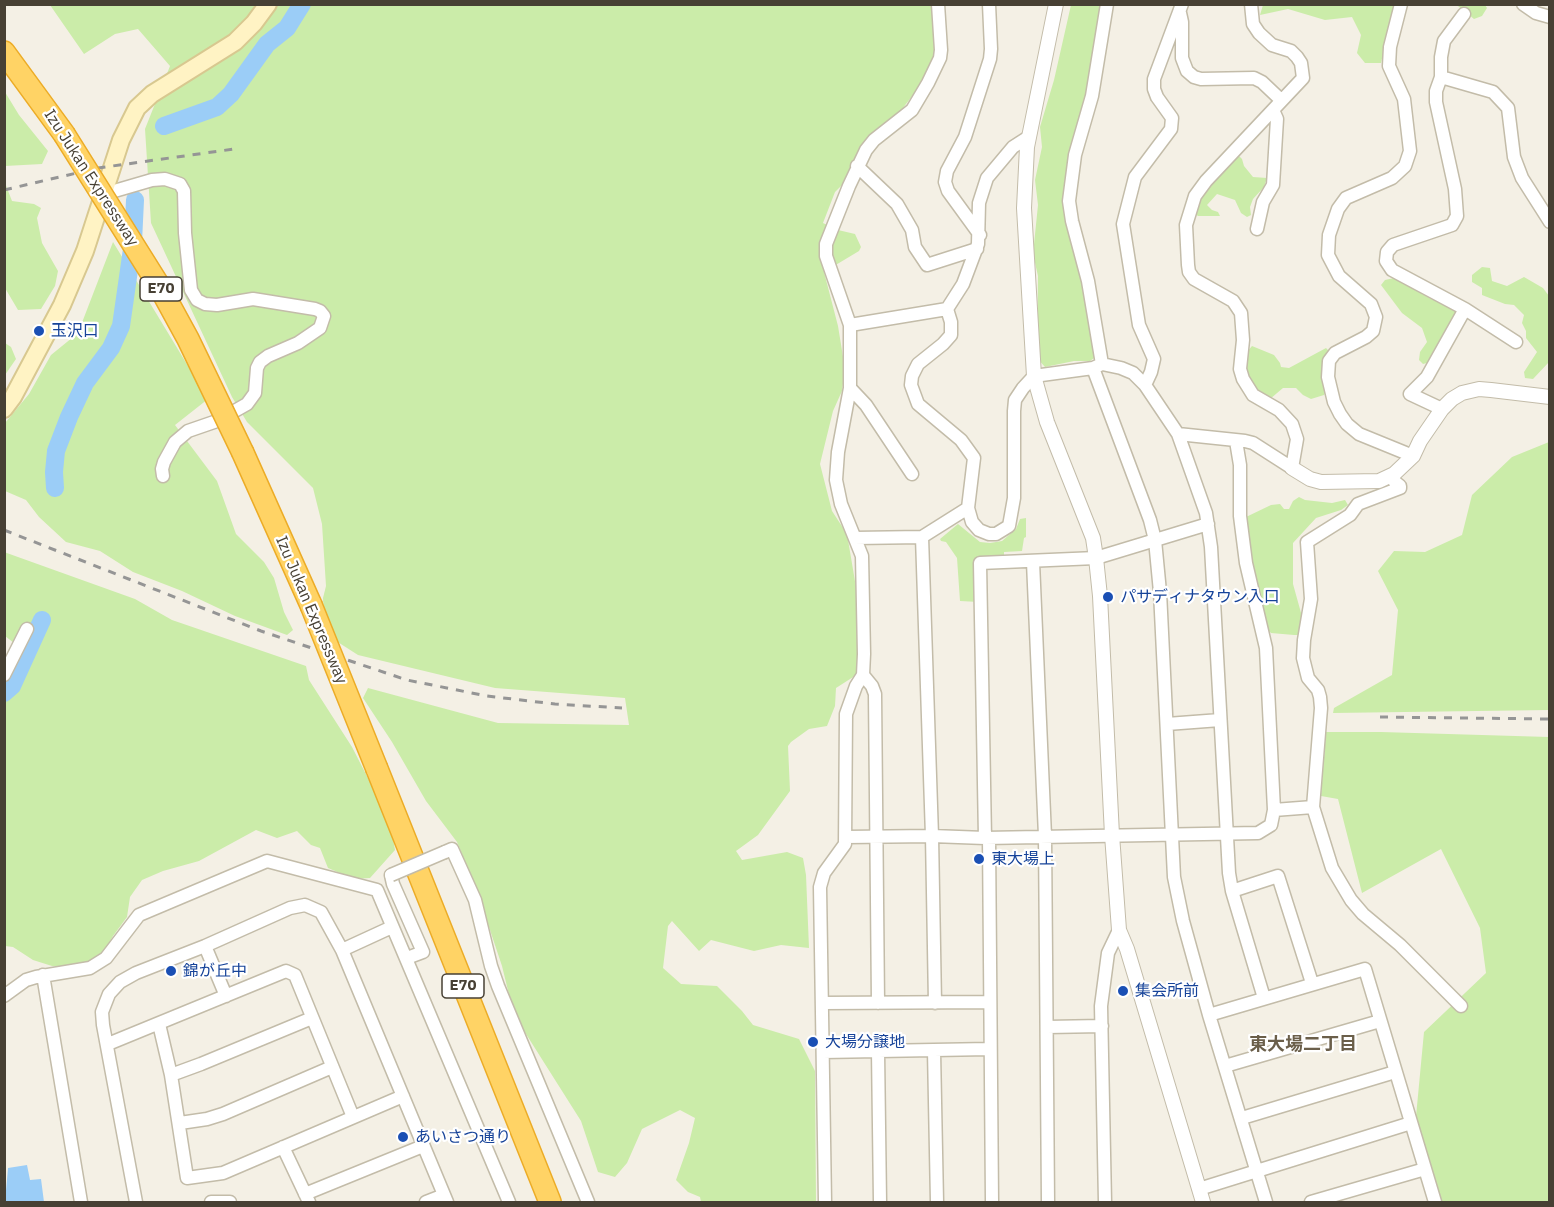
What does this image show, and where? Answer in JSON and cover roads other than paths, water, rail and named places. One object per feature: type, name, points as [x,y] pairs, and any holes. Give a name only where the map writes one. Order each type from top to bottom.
[{"type":"highway","name":"Izu Jukan Expressway","points":[[7,55],[64,134],[158,284],[188,339],[243,453],[311,605],[550,1203]]},
{"type":"main road","points":[[4,409],[13,397],[62,305],[84,251],[121,140],[137,108],[152,94],[235,42],[254,23],[268,4]]},
{"type":"street","points":[[825,1203],[820,887],[825,873],[845,844],[846,714],[856,686],[863,675],[863,566],[855,538],[841,504],[836,468],[850,388],[850,325],[826,256],[826,244],[857,166],[874,140],[912,110],[926,88],[940,58],[938,4]]},
{"type":"street","points":[[980,235],[948,191],[945,182],[947,171],[966,137],[990,59],[992,49],[989,4]]},
{"type":"street","points":[[1056,4],[1027,138],[1024,207],[1034,376],[1047,422],[1093,538],[1101,596],[1112,835],[1119,930],[1127,949],[1203,1203]]},
{"type":"street","points":[[1107,4],[1092,96],[1075,155],[1069,201],[1088,281],[1097,366],[1155,540],[1160,592],[1174,877],[1183,921],[1209,1016],[1242,1118],[1266,1203]]},
{"type":"street","points":[[1251,4],[1253,24],[1259,33],[1272,45],[1291,51],[1301,63],[1303,78],[1206,181],[1195,196],[1186,225],[1188,265],[1194,279],[1238,306],[1243,321],[1240,369],[1242,379],[1253,395],[1279,411],[1292,424],[1297,439],[1292,468]]},
{"type":"street","points":[[1401,4],[1390,47],[1389,66],[1404,99],[1410,151],[1405,166],[1392,178],[1346,198],[1338,209],[1329,235],[1328,255],[1339,276],[1371,304],[1376,317],[1373,331],[1335,353],[1329,362],[1328,377],[1334,402],[1347,424],[1359,434],[1413,456]]},
{"type":"street","points":[[1523,4],[1536,13],[1550,17]]},
{"type":"street","points":[[1145,385],[1154,359],[1139,325],[1123,225],[1135,177],[1172,129],[1172,118],[1157,97],[1154,79],[1181,8]]},
{"type":"street","points":[[1181,8],[1182,58],[1187,71],[1200,79],[1254,78],[1262,82],[1277,105],[1273,185],[1263,202],[1257,229]]},
{"type":"street","points":[[1464,14],[1444,42],[1441,77],[1436,91],[1436,102],[1455,189],[1457,216],[1452,225],[1393,245],[1387,252],[1386,261],[1392,270],[1465,309],[1516,342]]},
{"type":"street","points":[[1441,77],[1493,92],[1508,108],[1514,157],[1522,178],[1550,222]]},
{"type":"street","points":[[850,325],[947,309],[963,284],[977,249],[980,235],[979,203],[987,178],[1013,147],[1027,138]]},
{"type":"street","points":[[857,166],[897,204],[912,230],[915,247],[927,266],[977,249]]},
{"type":"street","points":[[104,194],[153,180],[165,179],[180,184],[184,191],[185,233],[191,290],[197,300],[205,304],[217,305],[253,300],[315,309],[324,316],[320,328],[298,343],[268,356],[261,362],[257,368],[255,393],[247,404],[217,421],[188,431],[175,442],[164,462],[163,476]]},
{"type":"street","points":[[947,309],[951,322],[951,335],[918,364],[912,376],[911,386],[918,404],[961,440],[974,458],[968,508],[972,522],[979,530],[996,534],[1009,526],[1014,498],[1015,400],[1034,376],[1110,364],[1127,370],[1145,385],[1178,434],[1208,524],[1225,833],[1232,891],[1264,998]]},
{"type":"street","points":[[1442,409],[1410,394],[1426,376],[1465,309]]},
{"type":"street","points":[[850,388],[866,405],[912,474]]},
{"type":"street","points":[[1178,434],[1253,444],[1310,479],[1321,482],[1379,482],[1390,476],[1413,456],[1420,441],[1442,409],[1462,393],[1479,389],[1550,397]]},
{"type":"street","points":[[846,837],[987,838],[1258,833],[1265,831],[1271,825],[1274,810],[1266,648],[1246,563],[1240,516],[1240,465],[1236,441]]},
{"type":"street","points":[[1390,476],[1400,488],[1358,504],[1350,515],[1307,542],[1311,599],[1303,658],[1308,678],[1320,697],[1321,708],[1313,807],[1332,868],[1351,900],[1461,1006]]},
{"type":"street","points":[[855,538],[922,537],[968,508]]},
{"type":"street","points":[[992,1203],[987,838],[980,563],[1096,558],[1208,524]]},
{"type":"street","points":[[922,537],[935,1003]]},
{"type":"street","points":[[1033,561],[1045,836],[1048,1203]]},
{"type":"street","points":[[4,675],[27,629]]},
{"type":"street","points":[[863,675],[875,694],[878,1003]]},
{"type":"street","points":[[1167,724],[1220,720]]},
{"type":"street","points":[[1274,810],[1313,807]]},
{"type":"street","points":[[406,958],[423,952],[391,875],[452,849],[475,900],[498,986],[588,1203]]},
{"type":"street","points":[[4,996],[26,980],[43,975],[90,969],[106,958],[139,915],[267,861],[377,890],[509,1203]]},
{"type":"street","points":[[1232,891],[1278,876],[1312,983]]},
{"type":"street","points":[[136,1203],[102,1012],[109,993],[120,981],[290,908],[305,905],[321,912],[342,951],[446,1199],[426,1203]]},
{"type":"street","points":[[342,951],[392,927]]},
{"type":"street","points":[[1105,1203],[1101,1026],[1108,953],[1119,930]]},
{"type":"street","points":[[205,946],[226,996]]},
{"type":"street","points":[[1209,1016],[1312,983],[1365,969],[1435,1203]]},
{"type":"street","points":[[108,1044],[286,971],[295,975],[353,1117]]},
{"type":"street","points":[[43,975],[81,1203]]},
{"type":"street","points":[[823,1003],[989,1002]]},
{"type":"street","points":[[171,1075],[201,1065],[312,1018]]},
{"type":"street","points":[[1225,1066],[1380,1021]]},
{"type":"street","points":[[159,1024],[180,1123],[187,1178],[224,1173],[402,1096]]},
{"type":"street","points":[[1047,1026],[1101,1026]]},
{"type":"street","points":[[823,1052],[989,1049]]},
{"type":"street","points":[[878,1051],[880,1203]]},
{"type":"street","points":[[934,1051],[937,1203]]},
{"type":"street","points":[[180,1123],[223,1114],[332,1067]]},
{"type":"street","points":[[1242,1118],[1395,1072]]},
{"type":"street","points":[[1199,1188],[1411,1123]]},
{"type":"street","points":[[283,1147],[307,1198],[423,1146]]},
{"type":"street","points":[[1311,1203],[1425,1169]]},
{"type":"street","points":[[211,1203],[230,1203]]},
{"type":"water","points":[[27,1165],[30,1180],[41,1179],[44,1202],[5,1202],[8,1168]]},
{"type":"waterway","points":[[164,126],[217,107],[231,94],[267,44],[287,28],[302,4]]},
{"type":"waterway","points":[[55,488],[56,451],[69,417],[85,383],[111,348],[121,326],[133,242],[135,200]]},
{"type":"waterway","points":[[4,693],[12,686],[42,620]]},
{"type":"railway","points":[[4,190],[98,168],[234,149]]},
{"type":"railway","points":[[4,530],[261,631],[407,680],[487,696],[555,704],[622,708]]},
{"type":"railway","points":[[1380,717],[1550,719]]},
{"type":"place","name":"玉沢口","points":[[39,331]]},
{"type":"place","name":"パサディナタウン入口","points":[[1108,597]]},
{"type":"place","name":"東大場上","points":[[979,859]]},
{"type":"place","name":"錦が丘中","points":[[171,971]]},
{"type":"place","name":"集会所前","points":[[1123,991]]},
{"type":"place","name":"大場分譲地","points":[[813,1042]]},
{"type":"place","name":"あいさつ通り","points":[[403,1137]]},
{"type":"district","name":"東大場二丁目","points":[[1303,1045]]}]
